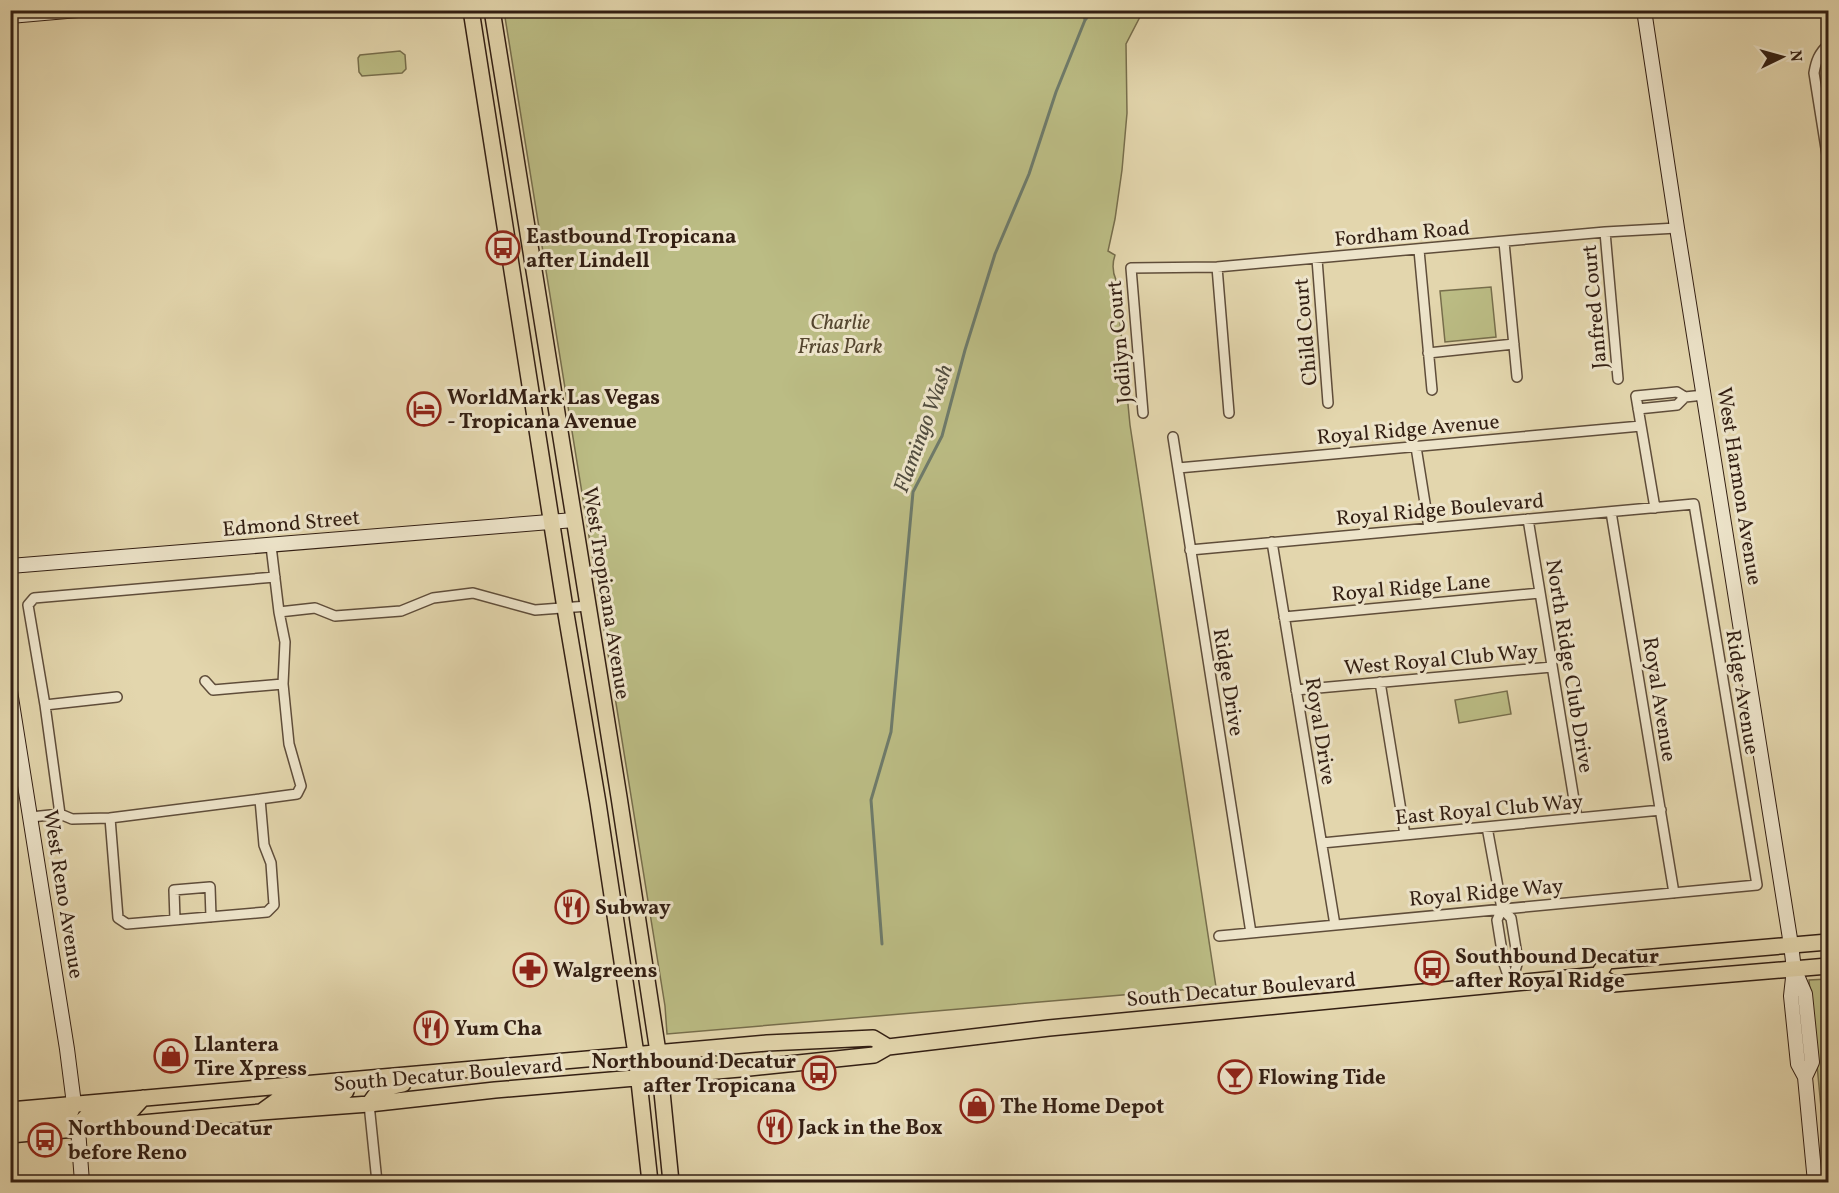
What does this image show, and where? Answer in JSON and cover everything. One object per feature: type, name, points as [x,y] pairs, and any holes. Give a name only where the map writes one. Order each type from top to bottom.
[{"type":"main road","points":[[10,16],[78,10]]},
{"type":"main road","name":"West Tropicana Avenue","points":[[471,10],[565,608],[589,744],[636,1054],[650,1182]]},
{"type":"main road","name":"West Tropicana Avenue","points":[[492,10],[658,1052],[671,1182]]},
{"type":"main road","name":"West Harmon Avenue","points":[[1644,10],[1791,945],[1794,969],[1791,996],[1798,1064],[1805,1077],[1815,1182]]},
{"type":"main road","points":[[496,170],[517,166]]},
{"type":"main road","points":[[499,187],[520,183]]},
{"type":"main road","points":[[528,370],[550,367]]},
{"type":"main road","name":"Edmond Street","points":[[10,566],[574,520]]},
{"type":"main road","name":"West Reno Avenue","points":[[10,692],[74,1104]]},
{"type":"main road","points":[[589,744],[610,741]]},
{"type":"main road","name":"South Decatur Boulevard","points":[[1598,975],[1607,961],[1828,942]]},
{"type":"main road","name":"South Decatur Boulevard","points":[[10,1135],[661,1077],[874,1055],[888,1047],[1049,1028],[1598,975],[1612,984],[1828,966]]},
{"type":"main road","name":"South Decatur Boulevard","points":[[10,1110],[767,1043],[873,1038],[888,1047]]},
{"type":"main road","points":[[369,1104],[380,1089],[432,1080],[448,1071]]},
{"type":"main road","points":[[261,1112],[279,1099],[355,1090],[369,1079]]},
{"type":"main road","points":[[82,1182],[78,1129],[82,1121],[93,1115],[132,1110],[143,1098]]},
{"type":"main road","points":[[10,1122],[65,1116],[70,1113],[74,1104]]},
{"type":"street","points":[[1825,48],[1816,62],[1814,74],[1828,161]]},
{"type":"street","name":"Fordham Road","points":[[1131,268],[1217,267],[1605,232],[1677,228]]},
{"type":"street","name":"Janfred Court","points":[[1605,232],[1618,379]]},
{"type":"street","points":[[1504,242],[1517,377]]},
{"type":"street","points":[[1419,250],[1432,390]]},
{"type":"street","name":"Child Court","points":[[1317,259],[1328,403]]},
{"type":"street","points":[[1217,267],[1229,412]]},
{"type":"street","name":"Jodilyn Court","points":[[1131,268],[1143,413]]},
{"type":"street","points":[[1428,353],[1514,344]]},
{"type":"street","points":[[1655,508],[1636,396],[1677,392],[1685,397],[1704,395]]},
{"type":"street","points":[[1638,409],[1677,405],[1685,397]]},
{"type":"street","name":"Royal Ridge Avenue","points":[[1178,468],[1641,426]]},
{"type":"street","name":"Ridge Drive","points":[[1173,437],[1251,933]]},
{"type":"street","points":[[1416,447],[1429,528]]},
{"type":"street","name":"Royal Ridge Boulevard","points":[[1190,550],[1694,504]]},
{"type":"street","name":"Ridge Avenue","points":[[1694,504],[1757,885]]},
{"type":"street","name":"Royal Avenue","points":[[1611,512],[1674,893]]},
{"type":"street","name":"North Ridge Club Drive","points":[[1528,519],[1577,818]]},
{"type":"street","name":"Royal Drive","points":[[1272,542],[1335,925]]},
{"type":"street","points":[[31,817],[60,814],[72,819],[110,818],[297,794],[301,786],[289,744],[283,684],[285,642],[271,546]]},
{"type":"street","points":[[60,814],[28,605],[34,598],[275,578]]},
{"type":"street","points":[[279,612],[315,608],[335,616],[401,611],[432,598],[473,593],[535,610],[588,606]]},
{"type":"street","name":"Royal Ridge Lane","points":[[1284,617],[1540,593]]},
{"type":"street","name":"West Royal Club Way","points":[[1296,690],[1552,667]]},
{"type":"street","points":[[205,681],[213,690],[283,684]]},
{"type":"street","points":[[1380,682],[1404,835]]},
{"type":"street","points":[[45,705],[117,697]]},
{"type":"street","points":[[110,818],[118,918],[127,924],[267,912],[274,905],[271,862],[264,845],[261,799]]},
{"type":"street","name":"East Royal Club Way","points":[[1322,843],[1660,810]]},
{"type":"street","points":[[1486,827],[1502,909],[1511,918],[1518,961],[1511,984]]},
{"type":"street","name":"Royal Ridge Way","points":[[1219,936],[1757,885]]},
{"type":"street","points":[[175,920],[174,890],[210,887],[212,917]]},
{"type":"street","points":[[1502,909],[1497,920],[1504,964],[1511,984]]},
{"type":"street","points":[[369,1104],[377,1182]]},
{"type":"green space","name":"Charlie Frias Park","points":[[504,11],[1143,11],[1126,44],[1127,113],[1122,170],[1108,251],[1115,255],[1113,271],[1116,280],[1130,425],[1216,987],[667,1034],[665,1006]]},
{"type":"green space","points":[[400,51],[405,55],[406,69],[402,73],[362,76],[359,72],[358,58],[360,55]]},
{"type":"green space","points":[[1491,287],[1496,337],[1445,342],[1440,291]]},
{"type":"green space","points":[[1507,691],[1511,714],[1459,723],[1455,700]]},
{"type":"green space","points":[[1828,979],[1828,1171],[1827,1171],[1809,980]]},
{"type":"waterway","name":"Flamingo Wash","points":[[882,944],[871,800],[891,732],[913,492],[942,436],[965,350],[995,254],[1029,174],[1056,92],[1085,20],[1083,10]]},
{"type":"waterway","points":[[1086,19],[1091,10]]},
{"type":"place","name":"Eastbound Tropicana after Lindell","points":[[503,248]]},
{"type":"place","name":"WorldMark Las Vegas - Tropicana Avenue","points":[[424,409]]},
{"type":"place","name":"Subway","points":[[572,907]]},
{"type":"place","name":"Southbound Decatur after Royal Ridge","points":[[1432,968]]},
{"type":"place","name":"Walgreens","points":[[530,970]]},
{"type":"place","name":"Yum Cha","points":[[431,1028]]},
{"type":"place","name":"Llantera Tire Xpress","points":[[171,1056]]},
{"type":"place","name":"Northbound Decatur after Tropicana","points":[[819,1073]]},
{"type":"place","name":"Flowing Tide","points":[[1235,1077]]},
{"type":"place","name":"The Home Depot","points":[[977,1106]]},
{"type":"place","name":"Jack in the Box","points":[[775,1127]]},
{"type":"place","name":"Northbound Decatur before Reno","points":[[45,1140]]}]
